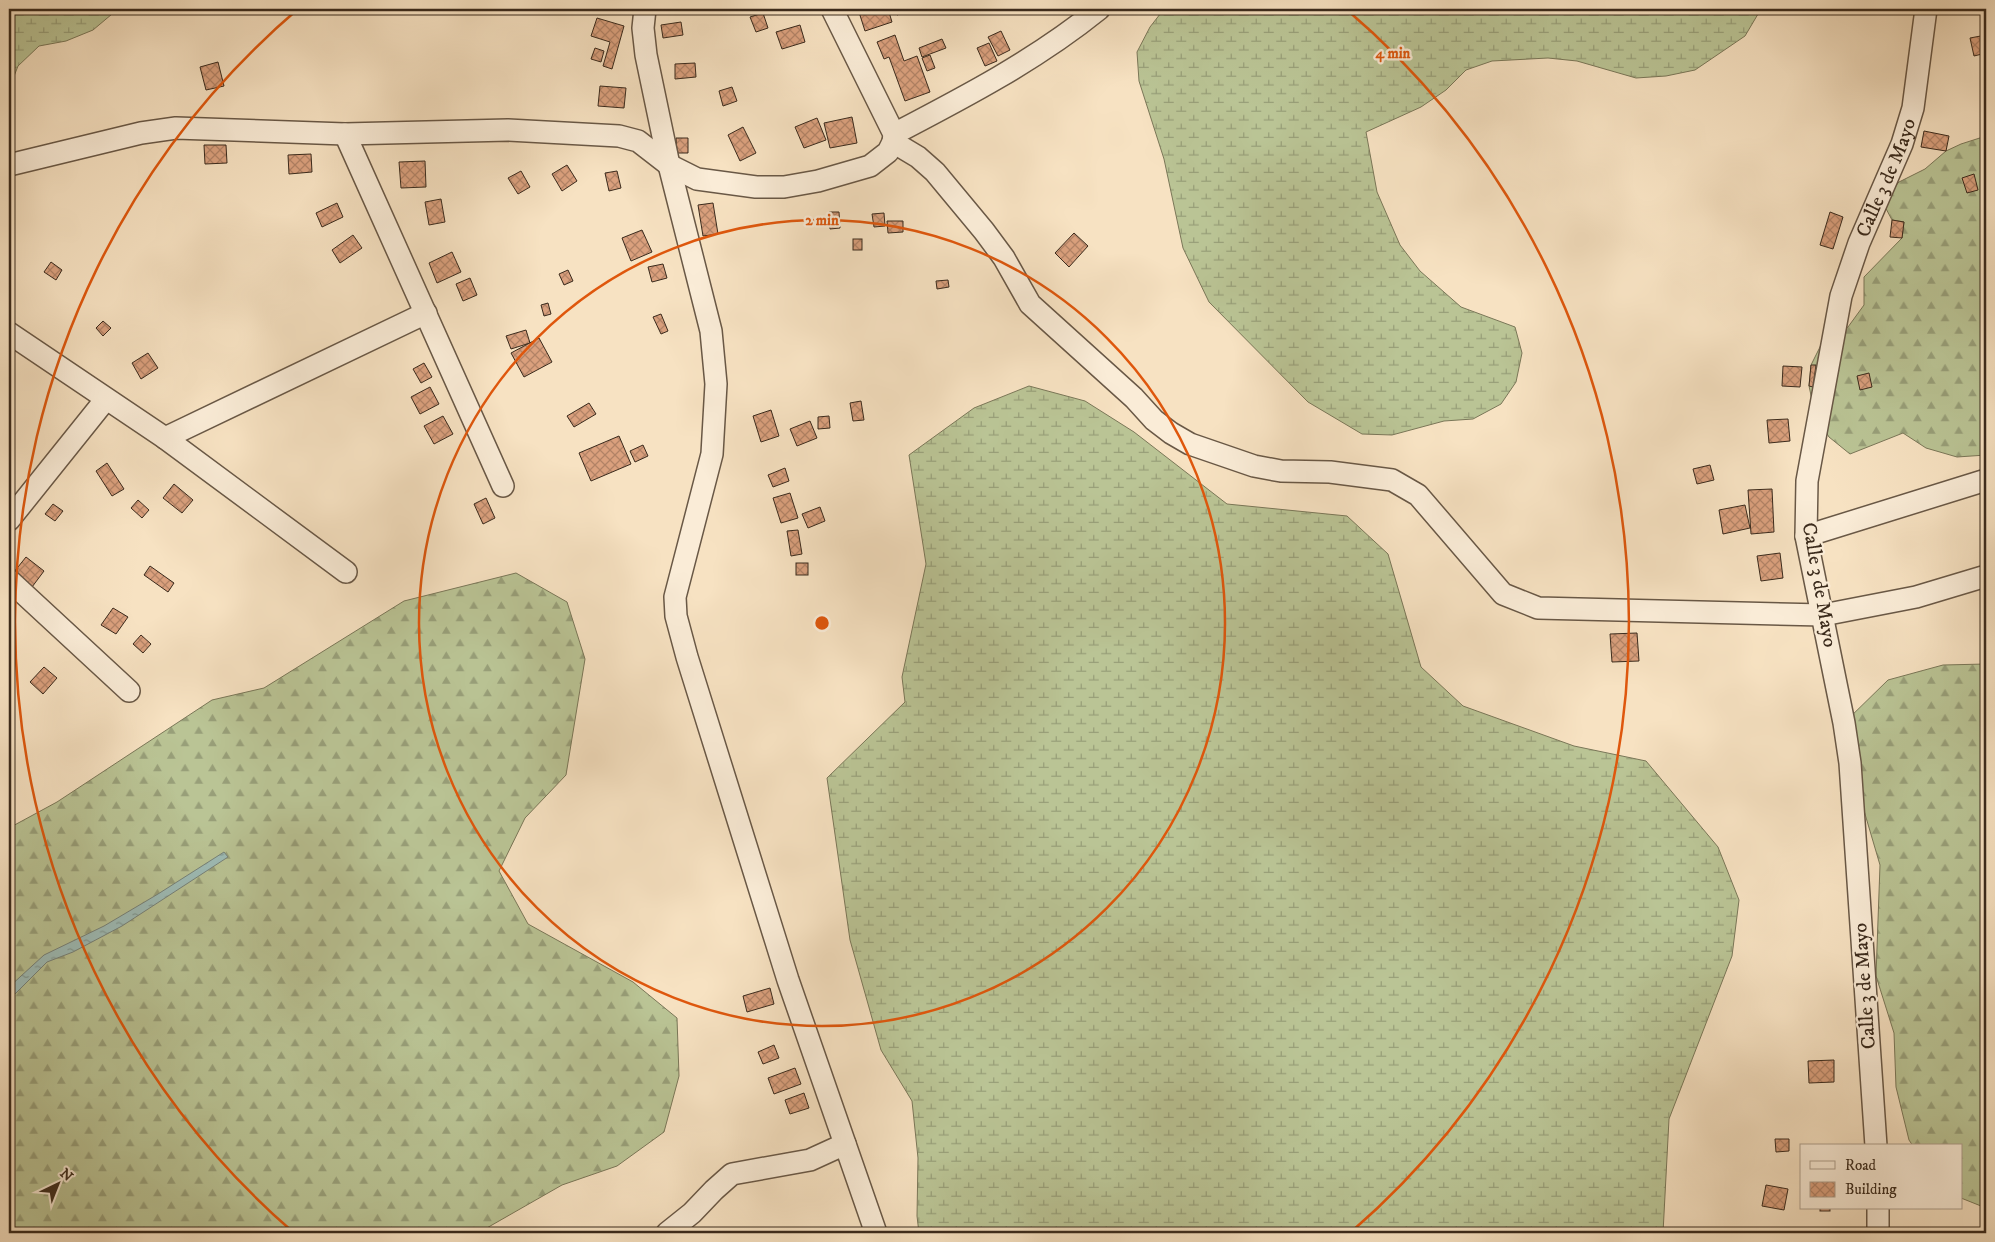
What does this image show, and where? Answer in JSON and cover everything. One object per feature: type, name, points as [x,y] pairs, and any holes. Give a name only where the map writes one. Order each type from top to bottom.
[{"type":"street","points":[[645,9],[643,28],[646,55],[669,165],[712,331],[716,384],[712,454],[675,597],[676,616],[687,657],[788,980],[876,1233]]},
{"type":"street","points":[[832,9],[893,138],[918,156],[935,172],[1004,258],[1030,304],[1134,398],[1154,420],[1190,444],[1254,466],[1281,471],[1330,472],[1392,480],[1418,495],[1503,594],[1538,608],[1823,615],[1916,597],[1986,576]]},
{"type":"street","points":[[9,165],[141,133],[176,128],[345,134],[508,130],[619,136],[638,141],[669,165],[697,179],[756,187],[784,187],[818,181],[870,166],[888,152],[893,138],[1018,66],[1099,9]]},
{"type":"street","name":"Calle 3 de Mayo","points":[[1876,1144],[1850,763],[1844,723],[1806,536],[1807,481],[1840,296],[1859,242],[1902,144],[1913,108],[1926,9]]},
{"type":"street","points":[[345,134],[503,486]]},
{"type":"street","points":[[165,438],[426,312]]},
{"type":"street","points":[[9,333],[165,438],[346,572]]},
{"type":"street","points":[[9,520],[106,399]]},
{"type":"street","points":[[1806,536],[1986,480]]},
{"type":"street","points":[[9,580],[129,691]]},
{"type":"street","points":[[667,1233],[692,1214],[732,1174],[810,1160],[845,1144]]},
{"type":"street","points":[[1878,1210],[1878,1233]]},
{"type":"green space","points":[[9,9],[118,9],[93,30],[66,41],[39,46],[18,66],[9,89]]},
{"type":"green space","points":[[1164,9],[1761,9],[1745,36],[1695,70],[1666,76],[1636,78],[1577,61],[1548,58],[1492,61],[1466,70],[1446,90],[1421,107],[1366,132],[1377,192],[1400,245],[1420,271],[1461,307],[1515,327],[1522,353],[1516,382],[1501,404],[1473,419],[1444,421],[1392,435],[1362,434],[1308,402],[1209,302],[1183,248],[1164,159],[1139,81],[1137,52],[1150,27]]},
{"type":"green space","points":[[1986,136],[1986,455],[1957,457],[1926,448],[1903,433],[1850,454],[1829,437],[1815,414],[1809,386],[1811,365],[1823,341],[1848,327],[1864,305],[1864,277],[1902,238],[1904,222],[1892,220],[1882,201],[1899,182],[1925,169],[1946,151]]},
{"type":"green space","points":[[1029,386],[1085,401],[1134,432],[1227,504],[1347,516],[1388,554],[1421,667],[1463,706],[1574,746],[1646,761],[1718,847],[1739,900],[1732,956],[1669,1119],[1663,1233],[919,1233],[917,1216],[918,1158],[912,1101],[881,1050],[850,940],[827,778],[905,702],[902,677],[926,564],[909,455],[974,408]]},
{"type":"green space","points":[[516,573],[567,602],[585,659],[566,775],[525,818],[499,871],[528,924],[633,982],[677,1018],[679,1076],[664,1132],[617,1166],[562,1185],[478,1233],[9,1233],[9,828],[57,802],[212,700],[264,688],[404,601]]},
{"type":"green space","points":[[1986,664],[1986,1208],[1962,1198],[1962,1144],[1912,1144],[1909,1140],[1896,1087],[1894,1033],[1876,976],[1880,865],[1850,763],[1844,723],[1888,680],[1943,665]]},
{"type":"water","points":[[224,852],[228,857],[122,926],[73,952],[47,962],[9,1000],[9,987],[44,955],[104,926]]},
{"type":"building","points":[[698,9],[712,9],[713,10],[699,13]]},
{"type":"building","points":[[858,9],[888,9],[892,22],[865,31]]},
{"type":"building","points":[[895,9],[915,9],[897,15]]},
{"type":"building","points":[[763,13],[768,28],[756,32],[750,17]]},
{"type":"building","points":[[597,18],[624,26],[612,69],[603,66],[610,42],[591,36]]},
{"type":"building","points":[[681,22],[683,35],[663,38],[661,25]]},
{"type":"building","points":[[800,25],[805,42],[782,49],[776,32]]},
{"type":"building","points":[[1001,31],[1010,50],[998,56],[988,37]]},
{"type":"building","points":[[895,35],[904,61],[917,56],[930,92],[905,101],[889,57],[884,59],[877,42]]},
{"type":"building","points":[[1986,35],[1986,53],[1974,56],[1970,38]]},
{"type":"building","points":[[942,39],[946,48],[922,57],[919,48]]},
{"type":"building","points":[[989,43],[997,61],[985,66],[977,48]]},
{"type":"building","points":[[595,48],[604,51],[601,62],[591,59]]},
{"type":"building","points":[[930,55],[935,68],[927,71],[922,58]]},
{"type":"building","points":[[218,62],[224,86],[206,90],[200,67]]},
{"type":"building","points":[[695,63],[696,77],[675,79],[675,64]]},
{"type":"building","points":[[600,86],[626,88],[624,108],[598,106]]},
{"type":"building","points":[[732,87],[737,101],[723,106],[719,91]]},
{"type":"building","points":[[852,117],[857,143],[830,148],[824,123]]},
{"type":"building","points":[[817,118],[826,140],[804,148],[795,127]]},
{"type":"building","points":[[743,127],[756,153],[740,161],[728,135]]},
{"type":"building","points":[[1924,131],[1949,136],[1946,151],[1921,147]]},
{"type":"building","points":[[676,138],[688,138],[688,153],[677,153]]},
{"type":"building","points":[[204,145],[226,145],[227,163],[205,164]]},
{"type":"building","points":[[311,154],[312,172],[289,174],[288,155]]},
{"type":"building","points":[[425,161],[426,187],[401,188],[399,162]]},
{"type":"building","points":[[567,165],[577,181],[562,191],[552,174]]},
{"type":"building","points":[[521,171],[530,187],[518,194],[508,178]]},
{"type":"building","points":[[617,171],[621,188],[609,191],[605,173]]},
{"type":"building","points":[[1974,174],[1978,190],[1967,193],[1962,178]]},
{"type":"building","points":[[441,199],[445,222],[429,225],[425,202]]},
{"type":"building","points":[[337,203],[343,217],[322,227],[316,213]]},
{"type":"building","points":[[713,203],[718,234],[703,236],[698,205]]},
{"type":"building","points":[[829,212],[839,212],[840,228],[830,229]]},
{"type":"building","points":[[1830,212],[1843,217],[1833,249],[1820,245]]},
{"type":"building","points":[[884,213],[885,226],[874,227],[872,214]]},
{"type":"building","points":[[1892,220],[1904,222],[1902,238],[1890,237]]},
{"type":"building","points":[[887,221],[903,221],[903,232],[888,233]]},
{"type":"building","points":[[642,230],[652,252],[631,261],[622,238]]},
{"type":"building","points":[[1074,233],[1088,246],[1069,267],[1055,253]]},
{"type":"building","points":[[353,235],[362,248],[340,263],[332,250]]},
{"type":"building","points":[[853,239],[862,239],[862,250],[853,250]]},
{"type":"building","points":[[452,252],[461,272],[437,283],[429,263]]},
{"type":"building","points":[[51,262],[62,270],[56,280],[44,272]]},
{"type":"building","points":[[663,264],[667,278],[652,282],[648,267]]},
{"type":"building","points":[[568,270],[573,281],[564,285],[559,274]]},
{"type":"building","points":[[470,278],[477,295],[463,301],[456,284]]},
{"type":"building","points":[[948,280],[949,287],[937,289],[936,281]]},
{"type":"building","points":[[548,303],[551,314],[544,316],[541,305]]},
{"type":"building","points":[[661,314],[668,331],[661,334],[653,317]]},
{"type":"building","points":[[103,321],[111,328],[103,336],[96,328]]},
{"type":"building","points":[[526,330],[530,343],[511,349],[506,336]]},
{"type":"building","points":[[539,338],[552,362],[524,377],[511,353]]},
{"type":"building","points":[[148,353],[158,368],[141,379],[132,363]]},
{"type":"building","points":[[424,363],[432,377],[421,383],[413,369]]},
{"type":"building","points":[[1811,365],[1816,365],[1813,387],[1809,386]]},
{"type":"building","points":[[1783,366],[1802,367],[1800,387],[1782,386]]},
{"type":"building","points":[[1869,373],[1872,387],[1860,390],[1857,376]]},
{"type":"building","points":[[430,387],[439,404],[420,414],[411,397]]},
{"type":"building","points":[[861,401],[864,420],[853,421],[850,403]]},
{"type":"building","points":[[589,403],[596,414],[574,427],[567,416]]},
{"type":"building","points":[[771,410],[779,436],[761,442],[753,416]]},
{"type":"building","points":[[443,416],[453,434],[434,444],[424,426]]},
{"type":"building","points":[[829,416],[830,428],[818,429],[818,417]]},
{"type":"building","points":[[1788,419],[1790,441],[1769,443],[1767,420]]},
{"type":"building","points":[[810,421],[817,438],[797,446],[790,429]]},
{"type":"building","points":[[619,436],[631,464],[591,481],[579,453]]},
{"type":"building","points":[[643,445],[648,456],[635,462],[630,451]]},
{"type":"building","points":[[107,463],[124,489],[112,496],[96,471]]},
{"type":"building","points":[[1710,465],[1714,480],[1697,484],[1693,469]]},
{"type":"building","points":[[785,468],[789,481],[773,487],[768,475]]},
{"type":"building","points":[[174,484],[193,500],[182,513],[163,498]]},
{"type":"building","points":[[1772,489],[1774,532],[1751,534],[1748,490]]},
{"type":"building","points":[[790,493],[798,518],[781,523],[773,498]]},
{"type":"building","points":[[486,498],[495,518],[483,524],[474,504]]},
{"type":"building","points":[[138,500],[149,510],[142,518],[131,508]]},
{"type":"building","points":[[53,504],[63,511],[55,521],[45,514]]},
{"type":"building","points":[[1745,505],[1750,528],[1723,534],[1719,510]]},
{"type":"building","points":[[820,507],[825,521],[808,528],[802,514]]},
{"type":"building","points":[[798,530],[802,554],[791,556],[787,531]]},
{"type":"building","points":[[1780,553],[1783,578],[1761,581],[1757,556]]},
{"type":"building","points":[[26,557],[44,571],[32,587],[14,572]]},
{"type":"building","points":[[796,563],[808,563],[808,575],[796,575]]},
{"type":"building","points":[[150,566],[174,583],[168,592],[144,575]]},
{"type":"building","points":[[113,608],[128,617],[116,634],[101,625]]},
{"type":"building","points":[[1637,633],[1639,661],[1612,662],[1610,634]]},
{"type":"building","points":[[141,635],[151,644],[143,653],[133,644]]},
{"type":"building","points":[[44,667],[57,678],[43,694],[30,682]]},
{"type":"building","points":[[770,988],[774,1004],[747,1012],[743,996]]},
{"type":"building","points":[[774,1045],[779,1058],[763,1064],[758,1052]]},
{"type":"building","points":[[1834,1060],[1834,1082],[1809,1083],[1808,1061]]},
{"type":"building","points":[[795,1068],[801,1084],[774,1094],[768,1078]]},
{"type":"building","points":[[804,1093],[809,1108],[790,1114],[785,1100]]},
{"type":"building","points":[[1775,1139],[1789,1139],[1789,1151],[1776,1152]]},
{"type":"building","points":[[1766,1185],[1788,1189],[1784,1210],[1762,1206]]}]
